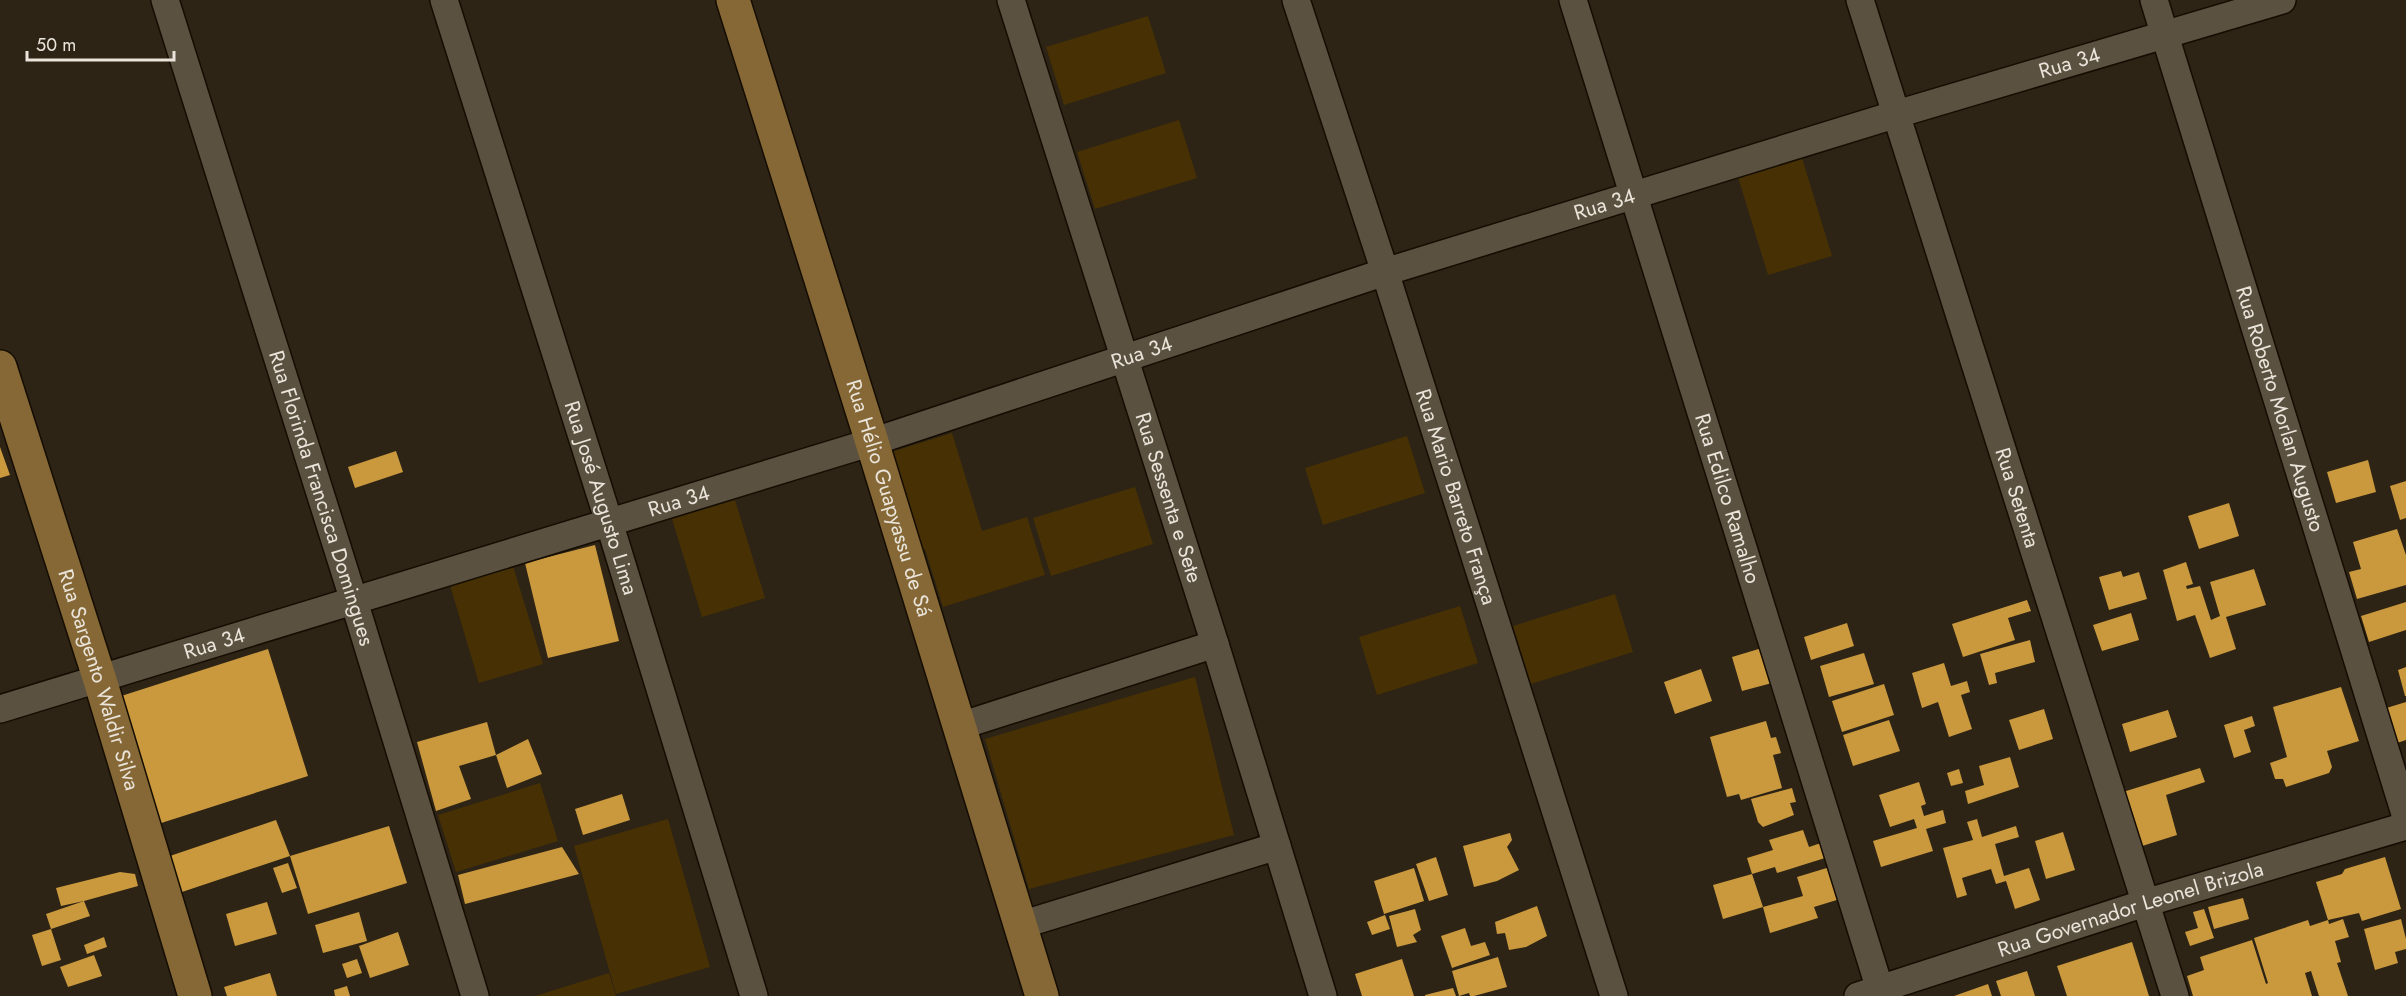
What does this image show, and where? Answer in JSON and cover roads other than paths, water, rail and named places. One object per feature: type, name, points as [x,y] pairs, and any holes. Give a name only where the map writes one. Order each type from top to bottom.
[{"type":"main road","name":"Rua Hélio Guapyassu de Sá","points":[[733,0],[1042,996]]},
{"type":"main road","name":"Rua Sargento Waldir Silva","points":[[0,367],[99,677],[195,996]]},
{"type":"street","name":"Rua Florinda Francisca Domingues","points":[[165,0],[354,601],[475,996]]},
{"type":"street","name":"Rua José Augusto Lima","points":[[444,0],[609,522],[754,996]]},
{"type":"street","name":"Rua Sessenta e Sete","points":[[1011,0],[1125,357],[1323,996]]},
{"type":"street","name":"Rua Mario Barreto França","points":[[1296,0],[1385,272],[1614,996]]},
{"type":"street","name":"Rua Edilco Ramalho","points":[[1573,0],[1873,994]]},
{"type":"street","name":"Rua Setenta","points":[[1860,0],[2175,996]]},
{"type":"street","name":"Rua Roberto Morlan Augusto","points":[[2154,0],[2406,817]]},
{"type":"street","name":"Rua 34","points":[[0,709],[872,442],[1385,272],[1897,114],[2282,0]]},
{"type":"street","points":[[960,726],[1215,645]]},
{"type":"street","name":"Rua Governador Leonel Brizola","points":[[1873,994],[2145,903],[2406,826]]},
{"type":"street","points":[[1021,925],[1277,846]]}]
